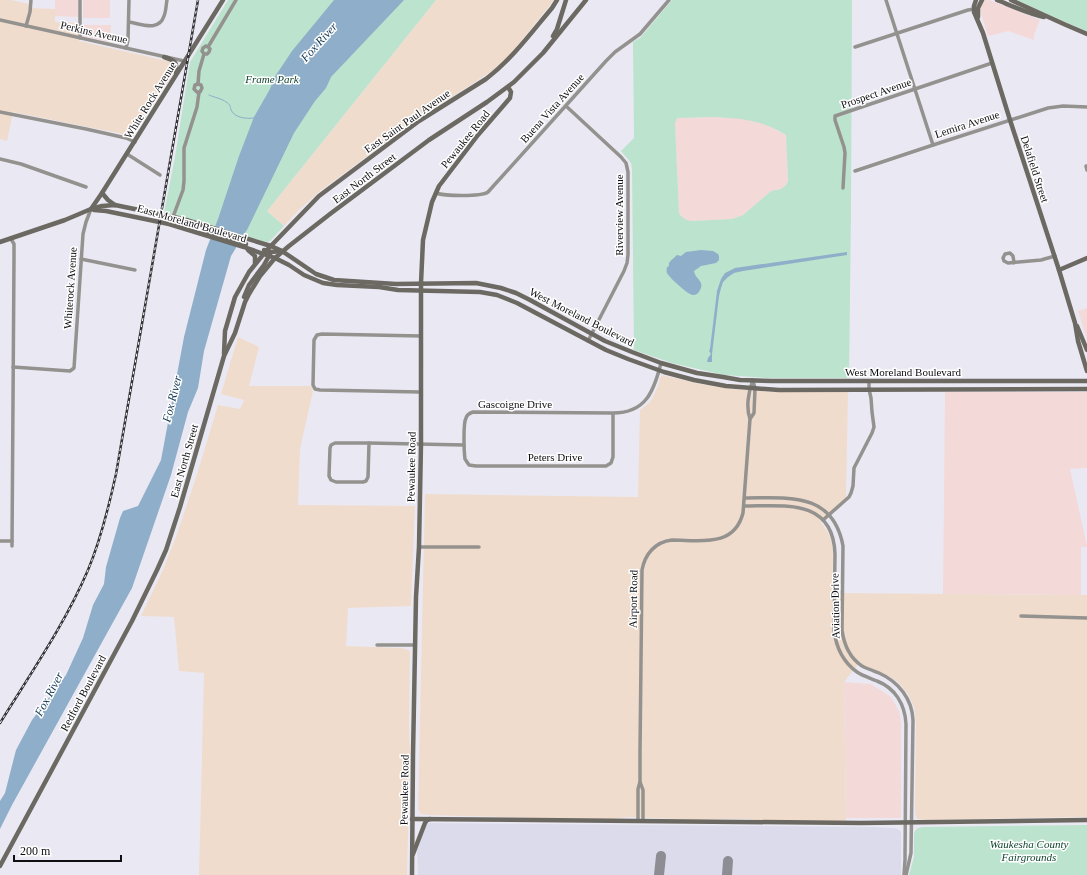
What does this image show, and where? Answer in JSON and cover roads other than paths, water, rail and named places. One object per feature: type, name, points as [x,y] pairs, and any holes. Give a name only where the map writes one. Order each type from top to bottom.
[{"type":"street","points":[[26,26],[30,12],[31,0]]},
{"type":"street","points":[[80,0],[80,38]]},
{"type":"street","points":[[126,48],[128,40],[129,0]]},
{"type":"street","points":[[129,22],[154,26],[159,24],[164,17],[167,0]]},
{"type":"street","name":"White Rock Avenue","points":[[91,210],[223,0]]},
{"type":"street","points":[[172,225],[173,217],[184,190],[184,148],[197,107],[199,92],[202,88],[201,85],[198,84],[199,71],[204,54],[202,52],[202,48],[206,46],[208,47],[236,0]]},
{"type":"street","name":"East Saint Paul Avenue","points":[[271,246],[319,196],[419,121],[496,71],[510,58],[557,0]]},
{"type":"street","name":"East North Street","points":[[550,43],[557,29],[566,0]]},
{"type":"street","name":"East North Street","points":[[174,525],[224,356],[235,333],[241,312],[252,287],[264,271],[282,251],[330,214],[430,140],[508,87],[543,53],[586,0]]},
{"type":"street","name":"Buena Vista Avenue","points":[[436,193],[446,195],[482,195],[488,192],[606,61],[615,52],[640,34],[669,0]]},
{"type":"street","points":[[886,0],[933,145]]},
{"type":"street","points":[[854,47],[968,10],[974,10],[976,0]]},
{"type":"street","name":"Delafield Street","points":[[978,21],[978,11],[982,0]]},
{"type":"street","points":[[997,0],[1032,14],[1051,18]]},
{"type":"street","points":[[1012,0],[1087,34]]},
{"type":"street","name":"Delafield Street","points":[[974,10],[1060,270],[1076,323],[1087,350]]},
{"type":"street","name":"Perkins Avenue","points":[[0,20],[184,61]]},
{"type":"street","points":[[164,57],[175,62],[177,66],[176,75]]},
{"type":"street","name":"Prospect Avenue","points":[[843,188],[845,153],[835,116],[992,63]]},
{"type":"street","name":"Pewaukee Road","points":[[412,875],[416,597],[419,547],[421,283],[424,233],[429,211],[442,182],[467,148],[510,98],[511,92],[508,87]]},
{"type":"street","name":"Riverview Avenue","points":[[566,106],[622,156],[626,163],[628,172],[627,263],[588,341]]},
{"type":"street","name":"Lemira Avenue","points":[[855,172],[933,145],[1054,107],[1087,107]]},
{"type":"street","points":[[0,112],[119,136],[130,139],[134,142]]},
{"type":"street","points":[[127,154],[160,175]]},
{"type":"street","points":[[0,159],[21,164],[86,186]]},
{"type":"street","points":[[1087,166],[1087,170]]},
{"type":"street","points":[[102,193],[115,205]]},
{"type":"street","name":"East Moreland Boulevard","points":[[0,242],[102,206],[115,205],[173,217],[245,238]]},
{"type":"street","name":"East Moreland Boulevard","points":[[91,210],[106,211],[138,217],[210,234],[267,253]]},
{"type":"street","name":"Whiterock Avenue","points":[[13,367],[70,371],[73,369],[83,234],[91,210]]},
{"type":"street","points":[[138,217],[139,210]]},
{"type":"street","name":"West Moreland Boulevard","points":[[245,238],[282,251],[316,274],[334,280],[396,284],[476,283],[493,286],[516,293],[619,347],[661,363],[697,373],[723,378],[795,381],[1087,381]]},
{"type":"street","points":[[11,239],[14,244],[12,546]]},
{"type":"street","points":[[244,245],[255,256],[254,265]]},
{"type":"street","points":[[241,312],[242,300],[271,246]]},
{"type":"street","points":[[267,253],[282,251]]},
{"type":"street","name":"West Moreland Boulevard","points":[[267,253],[304,275],[337,285],[421,291],[480,292],[491,294],[517,303],[588,341],[638,363],[694,380],[722,385],[755,389],[1087,389]]},
{"type":"street","name":"East North Street","points":[[224,356],[225,331],[235,297],[254,265],[267,253]]},
{"type":"street","points":[[1014,263],[1041,260],[1055,256]]},
{"type":"street","points":[[1060,270],[1087,258]]},
{"type":"street","points":[[81,259],[135,270]]},
{"type":"street","points":[[448,291],[449,283]]},
{"type":"street","points":[[491,294],[493,286]]},
{"type":"street","name":"Delafield Street","points":[[1076,323],[1080,346],[1086,362],[1087,371]]},
{"type":"street","points":[[420,392],[320,390],[315,389],[313,385],[314,340],[316,336],[322,334],[421,336]]},
{"type":"street","points":[[1080,346],[1085,344]]},
{"type":"street","points":[[616,354],[619,347]]},
{"type":"street","name":"Gascoigne Drive","points":[[464,445],[465,420],[468,414],[473,412],[622,413],[633,410],[648,398],[661,363]]},
{"type":"street","points":[[722,385],[723,378]]},
{"type":"street","name":"Airport Road","points":[[640,821],[638,789],[640,782],[642,570],[645,559],[652,549],[665,541],[714,540],[727,537],[734,532],[740,524],[744,513],[750,419],[748,413],[749,388],[753,380]]},
{"type":"street","name":"Airport Road","points":[[750,419],[754,413],[755,389],[753,380]]},
{"type":"street","points":[[795,381],[795,389]]},
{"type":"street","points":[[823,520],[849,497],[853,486],[854,468],[874,427],[869,381]]},
{"type":"street","points":[[914,381],[915,389]]},
{"type":"street","points":[[952,381],[952,389]]},
{"type":"street","points":[[996,381],[996,389]]},
{"type":"street","points":[[1040,381],[1040,389]]},
{"type":"street","points":[[1060,381],[1060,389]]},
{"type":"street","name":"Peters Drive","points":[[464,445],[465,459],[468,464],[473,466],[606,466],[611,463],[613,457],[613,413]]},
{"type":"street","points":[[369,443],[368,477],[366,481],[336,482],[331,480],[329,476],[330,448],[334,443],[369,443],[464,445]]},
{"type":"street","name":"Aviation Drive","points":[[744,498],[793,498],[805,500],[818,506],[837,526],[843,553],[842,630],[846,647],[853,658],[864,667],[896,683],[905,693],[913,718],[911,853],[905,875]]},
{"type":"street","points":[[784,498],[784,506]]},
{"type":"street","name":"Aviation Drive","points":[[744,506],[792,506],[805,509],[816,514],[823,520],[832,534],[835,546],[835,637],[839,650],[850,666],[860,674],[876,680],[888,687],[900,700],[905,713],[905,875]]},
{"type":"street","name":"Redford Boulevard","points":[[0,866],[138,609],[157,570],[174,525]]},
{"type":"street","points":[[0,541],[12,541]]},
{"type":"street","points":[[419,547],[479,547]]},
{"type":"street","points":[[835,590],[842,590]]},
{"type":"street","points":[[834,612],[842,612]]},
{"type":"street","points":[[1021,616],[1087,618]]},
{"type":"street","points":[[377,645],[415,645]]},
{"type":"street","points":[[860,674],[864,667]]},
{"type":"street","points":[[900,700],[905,693]]},
{"type":"street","points":[[905,781],[912,781]]},
{"type":"street","points":[[412,855],[425,823],[430,818]]},
{"type":"street","points":[[412,819],[905,823],[1087,820]]},
{"type":"water","name":"Fox River","points":[[334,0],[404,0],[331,77],[326,88],[315,101],[294,133],[248,228],[231,256],[204,351],[198,388],[188,412],[171,475],[132,588],[0,829],[0,801],[5,793],[16,750],[32,720],[66,675],[83,638],[93,605],[104,584],[106,567],[123,511],[138,506],[161,460],[184,337],[206,250],[254,117],[270,89],[274,78],[292,51]]},
{"type":"water","points":[[701,250],[713,251],[718,254],[719,260],[716,263],[701,266],[694,271],[701,282],[701,287],[698,293],[693,295],[683,289],[668,275],[667,267],[677,255],[681,256],[686,252]]},
{"type":"water","points":[[847,252],[847,255],[743,271],[734,273],[728,277],[723,282],[719,296],[712,362],[707,362],[711,354],[709,351],[717,291],[721,279],[725,273],[735,268]]},
{"type":"waterway","points":[[209,95],[223,100],[230,105],[231,110],[235,115],[244,118],[254,118]]},
{"type":"railway","points":[[0,723],[69,610],[88,570],[104,522],[116,474],[198,0]]},
{"type":"park label","name":"Frame Park","points":[[272,79]]},
{"type":"park label","name":"Waukesha County Fairgrounds","points":[[1029,850]]}]
